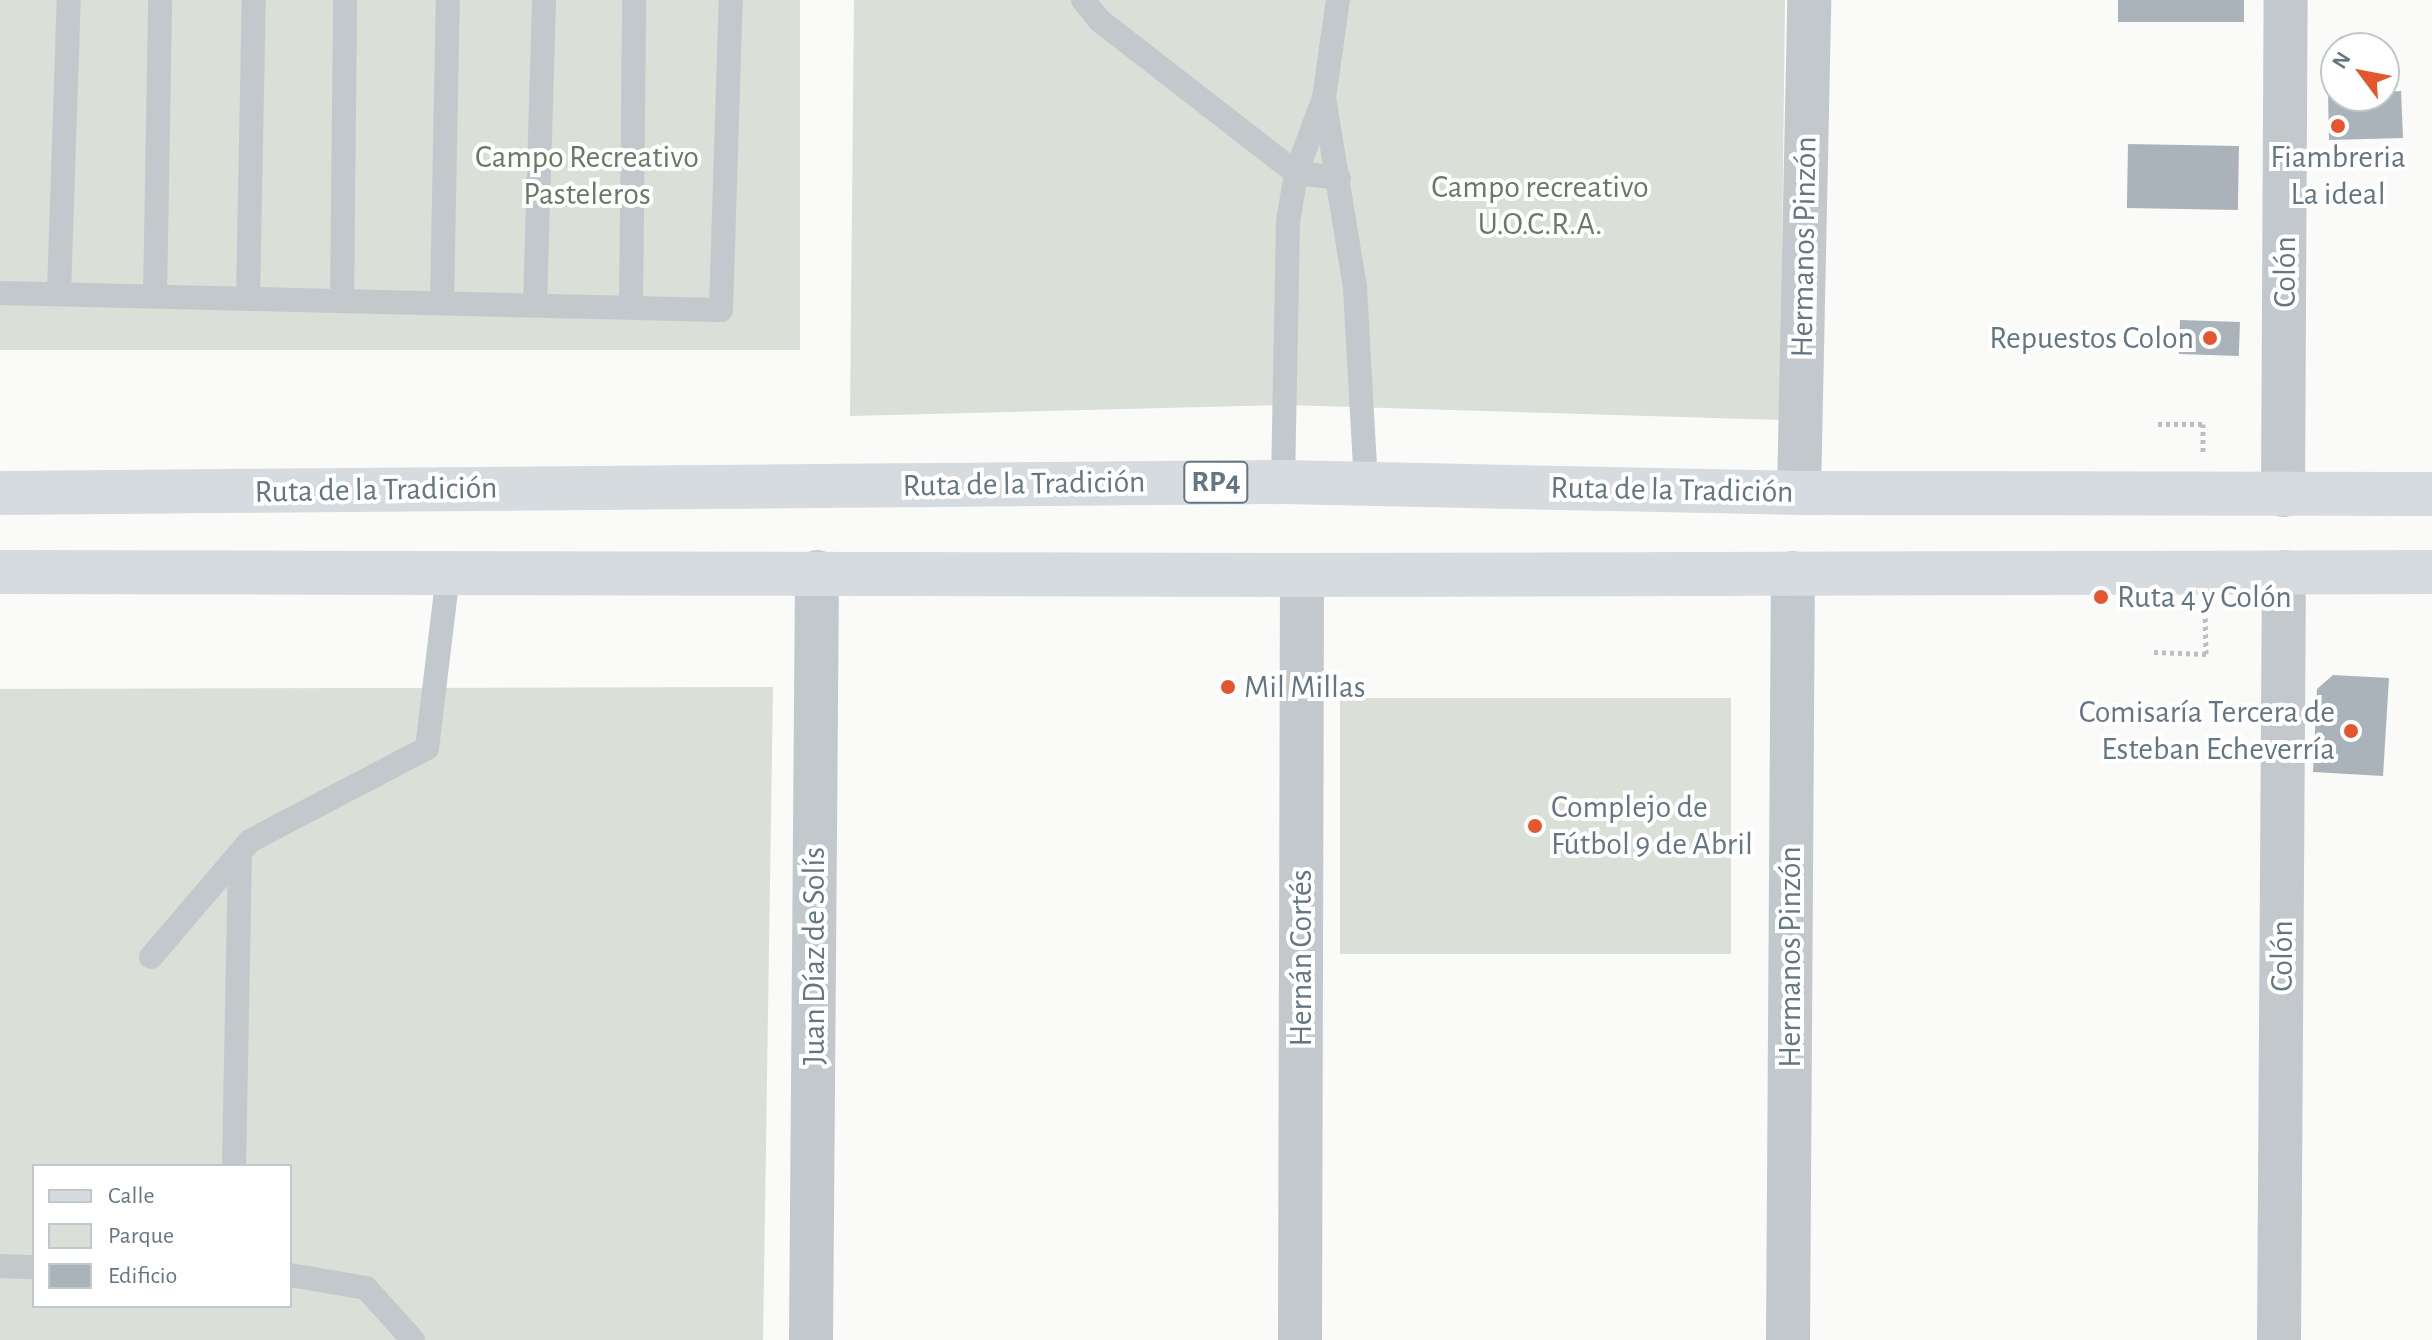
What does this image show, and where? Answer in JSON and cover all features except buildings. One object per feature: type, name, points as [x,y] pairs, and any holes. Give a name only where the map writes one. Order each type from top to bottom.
[{"type":"main road","name":"Ruta de la Tradición","points":[[0,493],[1283,482],[1799,493],[2432,494]]},
{"type":"main road","points":[[0,572],[1302,575],[2432,572]]},
{"type":"street","name":"Hermanos Pinzón","points":[[1799,493],[1809,0]]},
{"type":"street","name":"Colón","points":[[2283,495],[2286,0]]},
{"type":"street","name":"Juan Díaz de Solís","points":[[811,1340],[817,572]]},
{"type":"street","name":"Colón","points":[[2279,1340],[2284,572]]},
{"type":"street","name":"Hermanos Pinzón","points":[[1788,1340],[1793,573]]},
{"type":"street","name":"Hernán Cortés","points":[[1300,1340],[1302,575]]},
{"type":"lane","points":[[59,294],[69,0]]},
{"type":"lane","points":[[155,296],[160,0]]},
{"type":"lane","points":[[248,299],[254,0]]},
{"type":"lane","points":[[342,301],[345,0]]},
{"type":"lane","points":[[442,303],[448,0]]},
{"type":"lane","points":[[535,305],[544,0]]},
{"type":"lane","points":[[631,307],[634,0]]},
{"type":"lane","points":[[0,293],[721,310],[731,0]]},
{"type":"lane","points":[[1083,0],[1099,20],[1296,173],[1339,178]]},
{"type":"lane","points":[[1283,482],[1288,222],[1296,173],[1324,98],[1338,0]]},
{"type":"lane","points":[[1324,98],[1355,288],[1366,484]]},
{"type":"lane","points":[[151,957],[250,841],[427,748],[448,574]]},
{"type":"lane","points":[[234,1164],[240,853]]},
{"type":"lane","points":[[0,1266],[32,1267]]},
{"type":"lane","points":[[292,1275],[366,1288],[413,1340]]},
{"type":"path","points":[[2158,424],[2203,424]]},
{"type":"path","points":[[2154,652],[2206,654]]},
{"type":"green space","name":"Campo Recreativo Pasteleros","points":[[0,0],[800,0],[800,350],[0,350]]},
{"type":"green space","name":"Campo recreativo U.O.C.R.A.","points":[[854,0],[1785,0],[1780,420],[1286,405],[850,416]]},
{"type":"green space","points":[[773,687],[763,1340],[0,1340],[0,689]]},
{"type":"green space","name":"Complejo de Fútbol 9 de Abril","points":[[1340,698],[1731,698],[1731,954],[1340,954]]},
{"type":"place","name":"Fiambreria La ideal","points":[[2338,126]]},
{"type":"place","name":"Repuestos Colon","points":[[2210,338]]},
{"type":"place","name":"Ruta 4 y Colón","points":[[2101,597]]},
{"type":"place","name":"Mil Millas","points":[[1228,687]]},
{"type":"place","name":"Comisaría Tercera de Esteban Echeverría","points":[[2351,731]]},
{"type":"place","name":"Complejo de Fútbol 9 de Abril","points":[[1535,826]]}]
